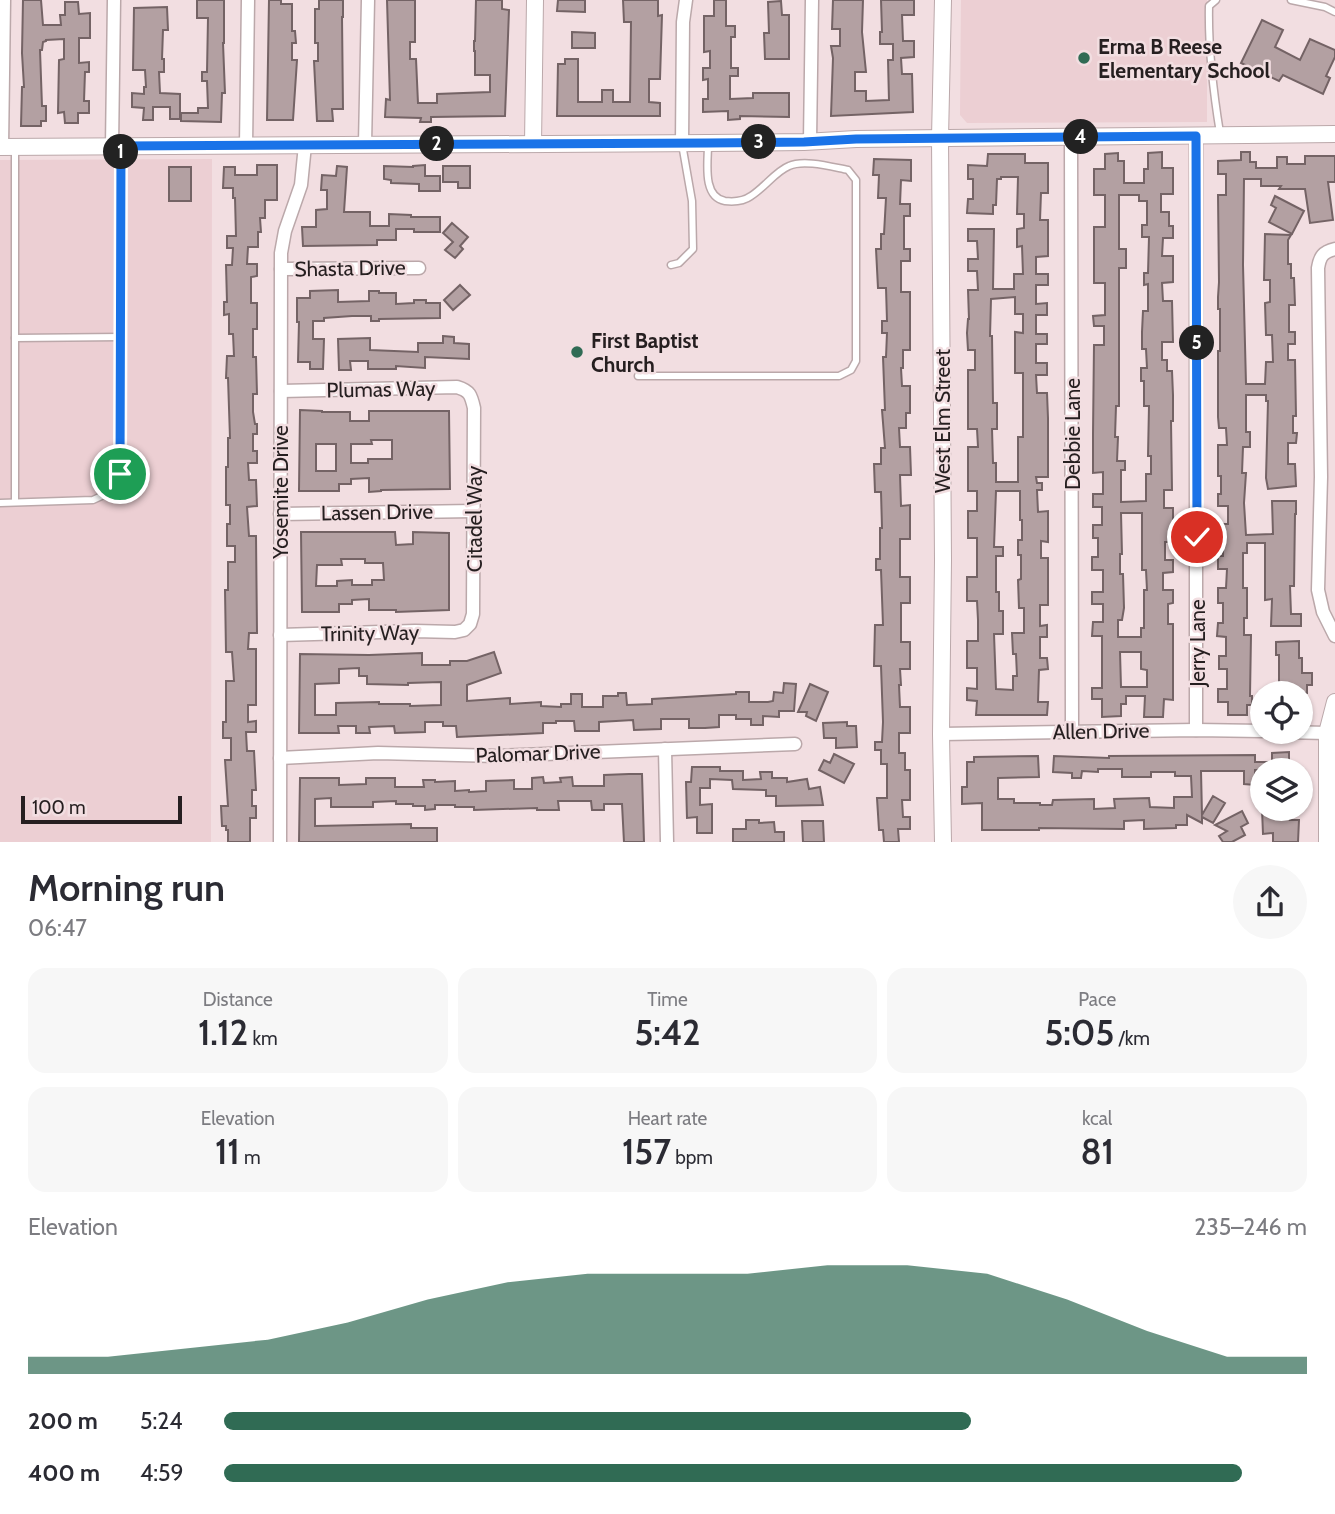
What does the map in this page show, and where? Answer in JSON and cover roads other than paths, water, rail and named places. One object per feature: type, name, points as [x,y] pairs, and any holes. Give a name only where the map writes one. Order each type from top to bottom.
[{"type":"street","points":[[4,0],[6,146],[708,143],[1335,134]]},
{"type":"street","points":[[114,0],[117,146]]},
{"type":"street","points":[[246,145],[248,0]]},
{"type":"street","points":[[365,144],[368,0]]},
{"type":"street","points":[[533,144],[535,0]]},
{"type":"street","points":[[682,143],[683,22],[686,0]]},
{"type":"street","points":[[807,141],[813,0]]},
{"type":"street","name":"West Elm Street","points":[[943,0],[940,138],[943,842]]},
{"type":"street","name":"Jerry Lane","points":[[1196,136],[1196,730]]},
{"type":"street","name":"Debbie Lane","points":[[1071,137],[1072,732]]},
{"type":"street","name":"Yosemite Drive","points":[[280,842],[281,253],[285,231],[301,185],[305,145]]},
{"type":"street","points":[[1335,249],[1325,251],[1318,268],[1321,477],[1318,590],[1323,612],[1335,636]]},
{"type":"street","name":"Shasta Drive","points":[[281,269],[419,268]]},
{"type":"street","name":"Plumas Way","points":[[281,391],[457,387],[466,390],[473,402]]},
{"type":"street","name":"Citadel Way","points":[[459,631],[470,624],[473,614],[473,402]]},
{"type":"street","name":"Lassen Drive","points":[[280,514],[474,511]]},
{"type":"street","name":"Trinity Way","points":[[280,635],[459,631]]},
{"type":"street","points":[[1327,842],[1327,733],[1335,702]]},
{"type":"street","name":"Allen Drive","points":[[941,734],[1250,731]]},
{"type":"street","points":[[1313,733],[1327,733]]},
{"type":"street","name":"Palomar Drive","points":[[281,758],[377,752],[498,756],[796,744]]},
{"type":"street","points":[[665,749],[667,842]]},
{"type":"lane","points":[[1216,0],[1209,6],[1209,41],[1220,135]]},
{"type":"lane","points":[[1291,0],[1325,7],[1335,12]]},
{"type":"lane","points":[[803,163],[807,141]]},
{"type":"lane","points":[[671,265],[680,263],[692,249],[692,201],[682,143]]},
{"type":"lane","points":[[638,376],[839,376],[851,370],[856,361],[856,180],[848,170],[803,163],[789,166],[749,197],[733,202],[720,200],[709,187],[708,143]]},
{"type":"lane","points":[[6,146],[15,338],[15,502]]},
{"type":"lane","points":[[0,503],[87,502],[108,493],[117,482],[121,468],[122,337],[117,146]]},
{"type":"lane","points":[[15,338],[122,337]]},
{"type":"place","name":"Erma B Reese Elementary School","points":[[1084,58]]},
{"type":"place","name":"First Baptist Church","points":[[577,352]]}]
